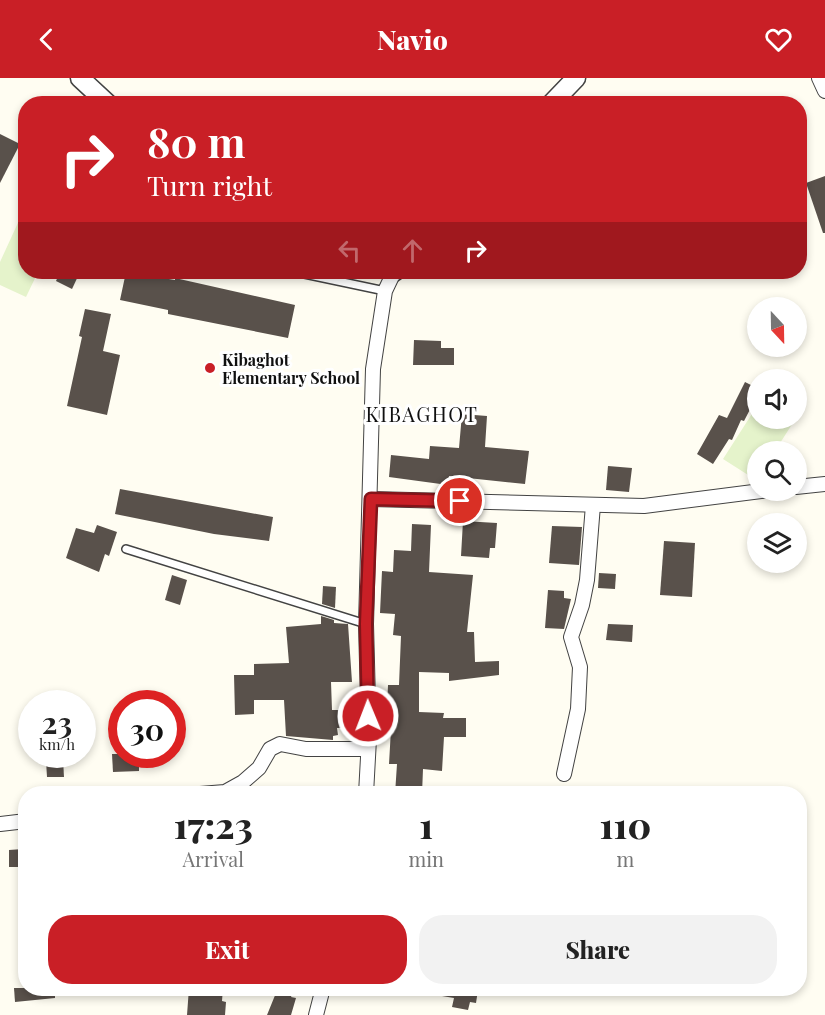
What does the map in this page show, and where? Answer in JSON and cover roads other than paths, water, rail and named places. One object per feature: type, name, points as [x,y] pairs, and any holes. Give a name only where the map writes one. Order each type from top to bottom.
[{"type":"street","points":[[80,78],[99,96]]},
{"type":"street","points":[[558,96],[576,78]]},
{"type":"street","points":[[819,78],[825,91]]},
{"type":"street","points":[[366,786],[366,624],[373,369],[385,291],[391,279]]},
{"type":"street","points":[[807,486],[825,484]]},
{"type":"street","points":[[371,499],[644,506],[747,493]]},
{"type":"street","points":[[564,774],[578,709],[580,668],[571,637],[582,605],[587,580],[593,505]]},
{"type":"street","points":[[236,786],[259,768],[270,749],[280,744],[306,749],[368,749]]},
{"type":"street","points":[[0,824],[18,822]]},
{"type":"street","points":[[316,1015],[321,996]]},
{"type":"lane","points":[[328,279],[385,291]]},
{"type":"lane","points":[[126,549],[366,624]]},
{"type":"place","name":"Kibaghot Elementary School","points":[[210,368]]},
{"type":"district","name":"KIBAGHOT","points":[[422,413]]}]
